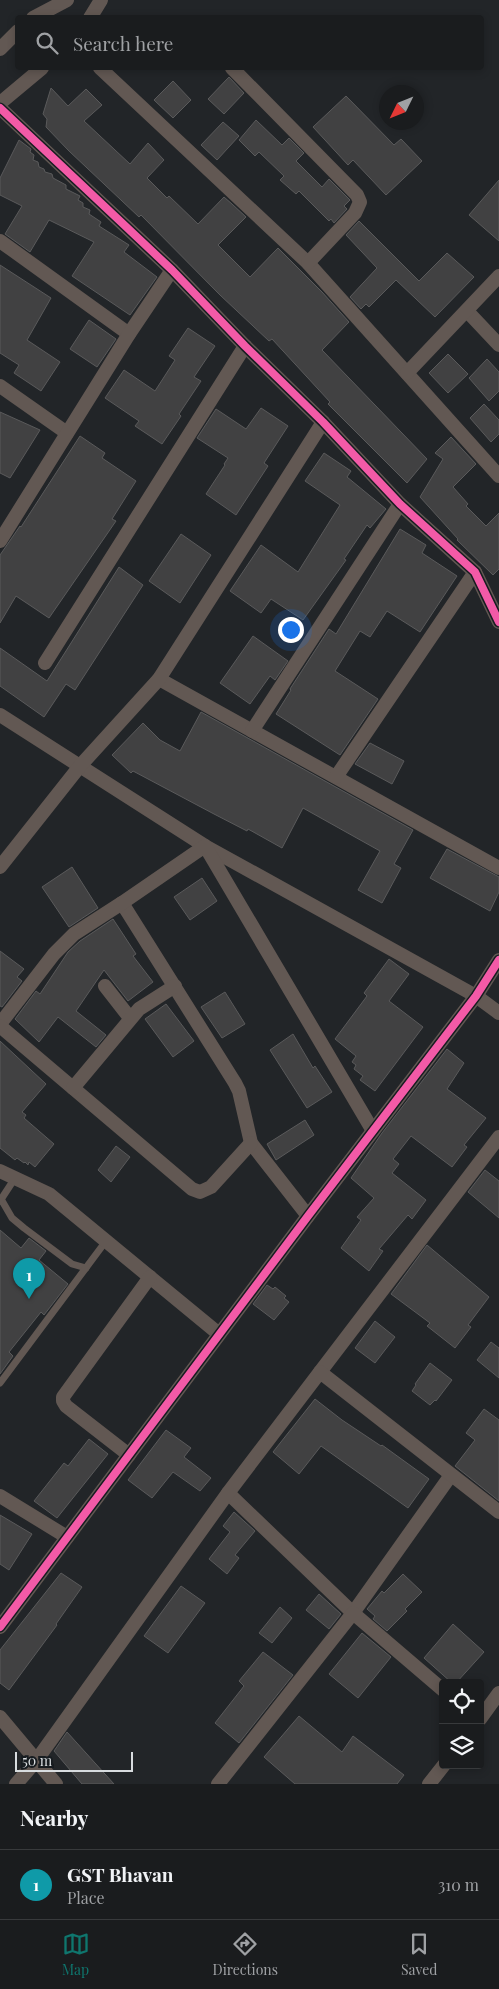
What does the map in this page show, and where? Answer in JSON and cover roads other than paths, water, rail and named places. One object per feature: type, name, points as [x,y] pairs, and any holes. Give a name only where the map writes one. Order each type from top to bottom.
[{"type":"street","points":[[39,15],[67,0]]},
{"type":"street","points":[[92,15],[101,0]]},
{"type":"street","points":[[0,49],[15,33]]},
{"type":"street","points":[[0,103],[40,70]]},
{"type":"street","points":[[102,70],[308,263],[499,476]]},
{"type":"street","points":[[234,70],[357,195],[360,202],[356,212],[308,263]]},
{"type":"street","points":[[0,108],[172,270],[245,346],[323,422],[400,504],[476,572],[499,622]]},
{"type":"street","points":[[0,241],[129,334]]},
{"type":"street","points":[[0,541],[129,334],[172,270]]},
{"type":"street","points":[[407,373],[499,276]]},
{"type":"street","points":[[467,311],[499,345]]},
{"type":"street","points":[[45,663],[245,346]]},
{"type":"street","points":[[0,386],[68,433]]},
{"type":"street","points":[[0,867],[80,766],[159,679],[323,422]]},
{"type":"street","points":[[252,731],[400,504]]},
{"type":"street","points":[[336,777],[476,572]]},
{"type":"street","points":[[159,679],[499,868]]},
{"type":"street","points":[[0,716],[205,846],[476,996],[499,1013]]},
{"type":"street","points":[[205,846],[91,922],[63,944],[0,1025],[192,1189],[200,1192],[211,1187],[251,1143]]},
{"type":"street","points":[[205,846],[373,1130]]},
{"type":"street","points":[[122,903],[236,1083],[251,1143],[308,1216]]},
{"type":"street","points":[[0,1627],[308,1216],[476,996],[499,960]]},
{"type":"street","points":[[105,986],[130,1018]]},
{"type":"street","points":[[73,1088],[130,1018],[147,1003],[175,986]]},
{"type":"street","points":[[16,1784],[36,1761],[228,1493],[499,1137]]},
{"type":"street","points":[[0,1171],[49,1194],[219,1334]]},
{"type":"street","points":[[129,1455],[66,1406],[63,1397],[150,1277]]},
{"type":"street","points":[[320,1372],[499,1512]]},
{"type":"street","points":[[218,1784],[353,1613],[451,1475]]},
{"type":"street","points":[[228,1493],[353,1613],[439,1687]]},
{"type":"street","points":[[0,1496],[67,1537]]},
{"type":"street","points":[[484,1714],[499,1693]]},
{"type":"street","points":[[0,1717],[56,1784]]},
{"type":"street","points":[[429,1784],[441,1769]]},
{"type":"lane","points":[[15,1178],[1,1200],[12,1218],[72,1264],[86,1268]]},
{"type":"lane","points":[[0,1383],[106,1241]]},
{"type":"place","name":"GST Bhavan","points":[[29,1299]]}]
